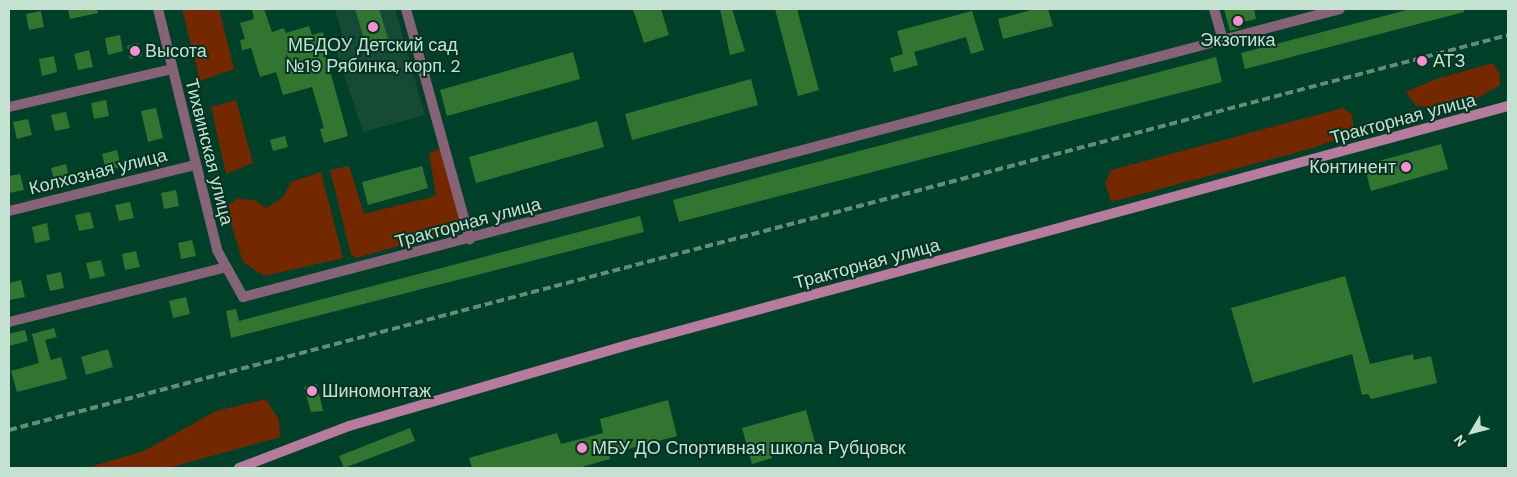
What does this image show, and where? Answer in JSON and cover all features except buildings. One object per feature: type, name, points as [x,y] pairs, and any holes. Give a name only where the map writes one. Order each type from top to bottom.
[{"type":"street","name":"Тихвинская улица","points":[[158,9],[216,250],[243,297]]},
{"type":"street","points":[[406,9],[470,239]]},
{"type":"street","points":[[1214,9],[1223,41]]},
{"type":"street","name":"Тракторная улица","points":[[243,297],[470,239],[1340,9]]},
{"type":"street","points":[[9,107],[172,68]]},
{"type":"street","name":"Тракторная улица","points":[[239,468],[349,426],[634,343],[1508,106]]},
{"type":"street","name":"Колхозная улица","points":[[9,211],[195,165]]},
{"type":"street","points":[[9,322],[226,267]]},
{"type":"shaded area","points":[[182,9],[219,9],[234,69],[200,81]]},
{"type":"shaded area","points":[[335,9],[395,9],[425,115],[363,132],[335,47],[345,44]]},
{"type":"shaded area","points":[[1493,63],[1500,75],[1500,85],[1478,98],[1429,108],[1415,105],[1406,92],[1436,79]]},
{"type":"shaded area","points":[[236,100],[253,163],[226,174],[211,107]]},
{"type":"shaded area","points":[[1343,108],[1352,114],[1354,133],[1313,148],[1111,202],[1105,183],[1111,170]]},
{"type":"shaded area","points":[[440,149],[460,220],[455,230],[356,258],[351,255],[330,170],[349,166],[364,214],[436,196],[429,153]]},
{"type":"shaded area","points":[[321,172],[343,258],[264,276],[243,262],[226,207],[236,199],[255,200],[266,208],[283,197],[291,182]]},
{"type":"shaded area","points":[[266,399],[279,420],[280,437],[168,468],[86,468],[144,451],[216,411]]},
{"type":"railway","points":[[9,430],[1508,35]]},
{"type":"place","name":"Экзотика","points":[[1238,21]]},
{"type":"place","name":"МБДОУ Детский сад №19 Рябинка, корп. 2","points":[[373,27]]},
{"type":"place","name":"Высота","points":[[135,51]]},
{"type":"place","name":"АТЗ","points":[[1422,61]]},
{"type":"place","name":"Континент","points":[[1406,167]]},
{"type":"place","name":"Шиномонтаж","points":[[312,391]]},
{"type":"place","name":"МБУ ДО Спортивная школа Рубцовск","points":[[582,448]]}]
